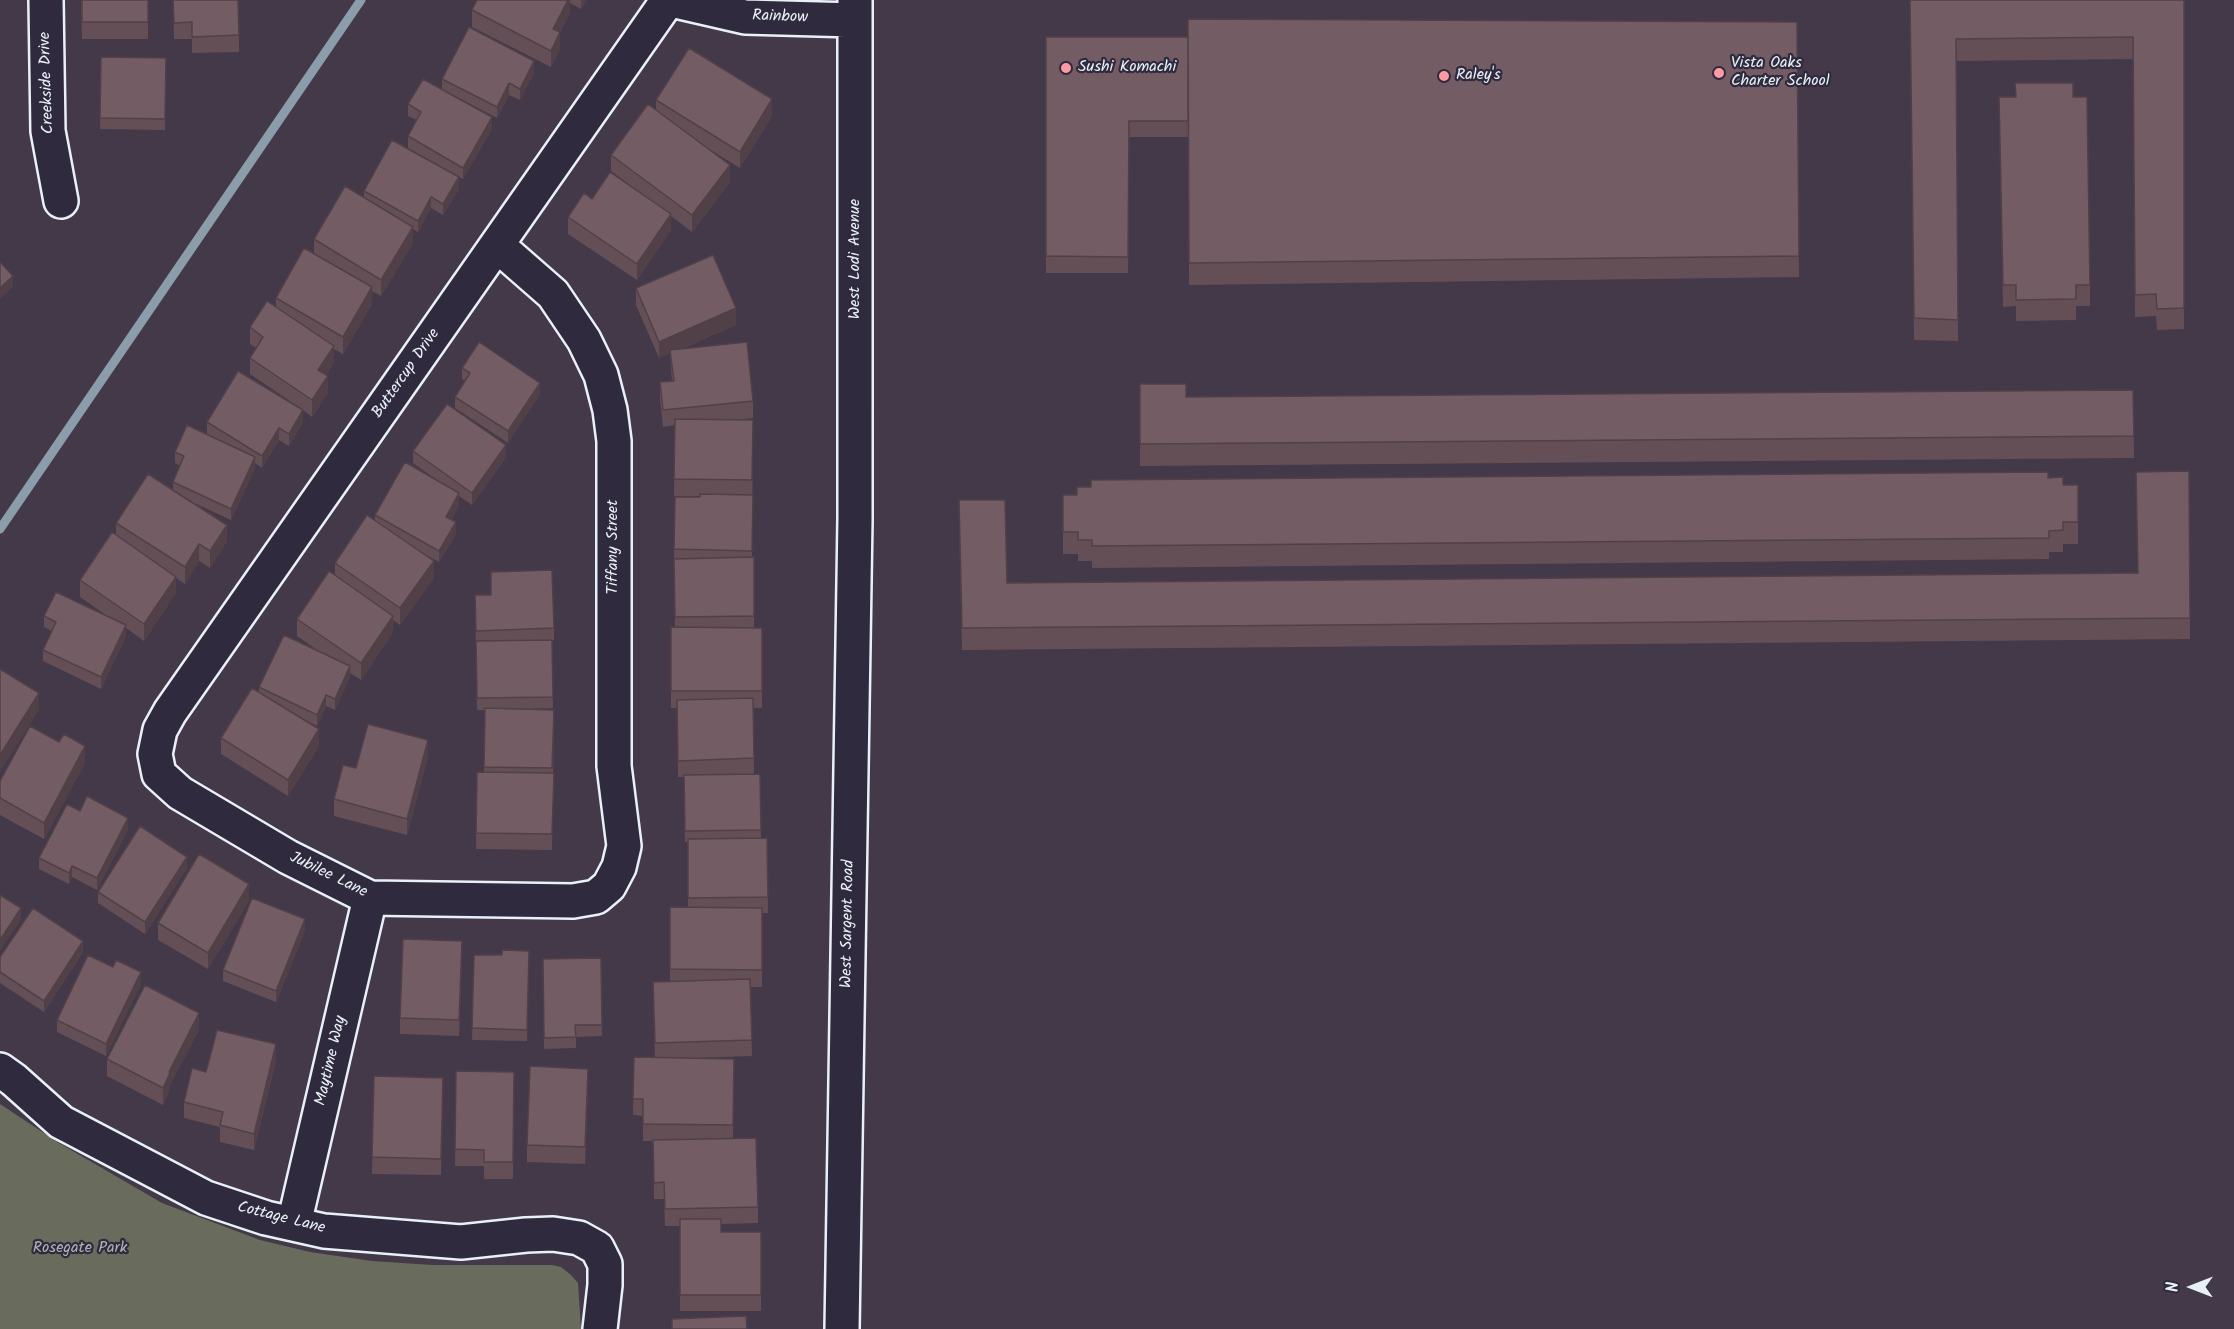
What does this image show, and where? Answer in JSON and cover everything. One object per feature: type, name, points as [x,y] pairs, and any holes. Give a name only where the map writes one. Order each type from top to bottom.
[{"type":"street","name":"Creekside Drive","points":[[46,0],[48,131],[61,201]]},
{"type":"street","name":"Rainbow","points":[[670,0],[745,17],[855,10]]},
{"type":"street","name":"Buttercup Drive","points":[[155,754],[160,730],[170,712],[670,0]]},
{"type":"street","name":"West Lodi Avenue","points":[[855,10],[855,519]]},
{"type":"street","name":"Tiffany Street","points":[[497,245],[553,294],[566,312],[584,340],[601,375],[610,410],[614,441],[614,766],[624,846],[609,886]]},
{"type":"street","name":"West Sargent Road","points":[[843,1329],[855,519]]},
{"type":"street","name":"Jubilee Lane","points":[[155,754],[159,774],[180,793],[288,857],[370,898],[573,901],[596,897],[609,886]]},
{"type":"street","name":"Maytime Way","points":[[294,1224],[370,898]]},
{"type":"street","name":"Cottage Lane","points":[[0,1070],[62,1122],[206,1198],[266,1218],[324,1231],[461,1242],[553,1234],[579,1238],[597,1248],[605,1264],[600,1329]]},
{"type":"green space","name":"Rosegate Park","points":[[0,1104],[59,1143],[162,1203],[260,1240],[310,1252],[372,1261],[432,1265],[552,1265],[561,1267],[578,1283],[581,1329],[0,1329]]},
{"type":"building","points":[[82,0],[148,0],[148,22],[82,22]]},
{"type":"building","points":[[173,0],[238,0],[239,35],[192,37],[192,22],[174,23]]},
{"type":"building","points":[[477,0],[568,0],[553,29],[560,32],[551,51],[472,10]]},
{"type":"building","points":[[1910,0],[2184,0],[2184,308],[2157,309],[2156,294],[2135,295],[2133,37],[1956,39],[1958,320],[1914,318]]},
{"type":"building","points":[[1188,19],[1797,22],[1799,256],[1189,263]]},
{"type":"building","points":[[469,27],[534,61],[520,89],[509,83],[497,107],[442,79]]},
{"type":"building","points":[[1046,37],[1188,37],[1188,121],[1129,121],[1128,257],[1046,256]]},
{"type":"building","points":[[689,48],[772,99],[740,152],[656,100]]},
{"type":"building","points":[[101,57],[166,58],[165,119],[100,118]]},
{"type":"building","points":[[423,79],[492,117],[463,168],[408,136],[421,112],[408,104]]},
{"type":"building","points":[[2015,83],[2073,83],[2073,97],[2087,97],[2090,285],[2076,285],[2076,299],[2016,300],[2016,285],[2003,285],[1999,97],[2016,97]]},
{"type":"building","points":[[648,104],[730,165],[692,215],[611,155]]},
{"type":"building","points":[[392,140],[459,177],[443,204],[431,197],[418,221],[364,191]]},
{"type":"building","points":[[610,172],[671,214],[637,264],[568,217],[584,193],[592,199]]},
{"type":"building","points":[[345,186],[413,227],[381,280],[314,239]]},
{"type":"building","points":[[304,248],[372,287],[343,337],[276,298]]},
{"type":"building","points":[[713,255],[736,308],[659,342],[636,288]]},
{"type":"building","points":[[0,262],[13,276],[0,288]]},
{"type":"building","points":[[267,301],[334,346],[318,370],[328,376],[312,400],[250,358],[263,337],[250,327]]},
{"type":"building","points":[[479,342],[540,383],[508,431],[455,397],[470,373],[462,368]]},
{"type":"building","points":[[747,342],[753,401],[663,410],[660,382],[674,381],[670,350]]},
{"type":"building","points":[[238,371],[303,410],[289,434],[279,428],[262,456],[207,422]]},
{"type":"building","points":[[1140,384],[1186,384],[1186,397],[2133,390],[2134,436],[1140,444]]},
{"type":"building","points":[[447,404],[506,445],[472,493],[413,451]]},
{"type":"building","points":[[675,419],[753,420],[752,480],[674,479]]},
{"type":"building","points":[[187,425],[255,457],[231,509],[173,482],[184,456],[175,452]]},
{"type":"building","points":[[405,462],[459,493],[446,517],[456,522],[439,551],[375,515]]},
{"type":"building","points":[[2189,471],[2190,618],[962,628],[959,500],[1005,500],[1007,583],[2138,573],[2136,472]]},
{"type":"building","points":[[2048,472],[2048,478],[2063,477],[2063,485],[2078,485],[2078,522],[2063,522],[2063,530],[2049,531],[2049,538],[1092,546],[1092,540],[1078,540],[1078,532],[1063,532],[1063,495],[1077,495],[1077,487],[1091,487],[1091,480]]},
{"type":"building","points":[[148,474],[227,525],[210,551],[199,544],[185,567],[116,523]]},
{"type":"building","points":[[700,494],[753,495],[752,551],[674,549],[675,497],[700,497]]},
{"type":"building","points":[[367,515],[434,561],[400,608],[335,563]]},
{"type":"building","points":[[112,532],[176,577],[144,624],[80,580]]},
{"type":"building","points":[[754,557],[754,616],[675,617],[674,559]]},
{"type":"building","points":[[552,570],[554,628],[476,631],[475,595],[491,595],[491,572]]},
{"type":"building","points":[[329,571],[393,616],[361,663],[297,619]]},
{"type":"building","points":[[56,592],[126,625],[101,677],[43,650],[56,622],[44,616]]},
{"type":"building","points":[[671,627],[762,628],[762,691],[671,691]]},
{"type":"building","points":[[284,635],[350,666],[335,699],[326,695],[317,715],[259,687]]},
{"type":"building","points":[[552,640],[553,697],[477,698],[476,641]]},
{"type":"building","points":[[0,669],[39,693],[0,755]]},
{"type":"building","points":[[252,688],[319,729],[288,780],[221,738]]},
{"type":"building","points":[[753,698],[754,758],[678,761],[677,700]]},
{"type":"building","points":[[485,708],[554,710],[552,768],[484,767]]},
{"type":"building","points":[[368,724],[428,740],[407,819],[334,799],[343,765],[356,768]]},
{"type":"building","points":[[30,726],[59,742],[64,734],[85,746],[44,823],[0,798],[0,781]]},
{"type":"building","points":[[477,772],[554,773],[552,834],[476,833]]},
{"type":"building","points":[[760,774],[761,830],[685,831],[684,775]]},
{"type":"building","points":[[87,796],[128,818],[97,878],[72,866],[69,873],[39,858],[67,804],[80,811]]},
{"type":"building","points":[[140,826],[187,857],[145,922],[98,892]]},
{"type":"building","points":[[767,838],[768,897],[688,898],[688,839]]},
{"type":"building","points":[[199,854],[249,884],[208,953],[158,923]]},
{"type":"building","points":[[0,895],[21,908],[0,940]]},
{"type":"building","points":[[252,898],[305,919],[276,991],[223,970]]},
{"type":"building","points":[[670,907],[762,908],[762,970],[670,969]]},
{"type":"building","points":[[33,908],[83,941],[44,1001],[0,972],[0,957]]},
{"type":"building","points":[[403,939],[462,941],[459,1020],[400,1018]]},
{"type":"building","points":[[502,950],[529,951],[527,1030],[472,1028],[474,955],[502,955]]},
{"type":"building","points":[[88,955],[113,967],[116,960],[141,972],[106,1044],[57,1020]]},
{"type":"building","points":[[601,958],[602,1025],[575,1025],[576,1037],[544,1038],[543,959]]},
{"type":"building","points":[[750,979],[752,1040],[655,1043],[653,982]]},
{"type":"building","points":[[145,985],[199,1013],[163,1088],[107,1059]]},
{"type":"building","points":[[217,1030],[276,1044],[254,1134],[220,1125],[223,1112],[184,1102],[192,1068],[206,1072]]},
{"type":"building","points":[[634,1057],[734,1059],[733,1125],[643,1124],[643,1099],[633,1099]]},
{"type":"building","points":[[530,1066],[588,1069],[585,1147],[527,1145]]},
{"type":"building","points":[[456,1071],[514,1072],[513,1162],[484,1162],[484,1150],[455,1149]]},
{"type":"building","points":[[374,1076],[443,1078],[441,1159],[372,1157]]},
{"type":"building","points":[[756,1138],[758,1207],[665,1209],[664,1182],[654,1183],[653,1140]]},
{"type":"building","points":[[680,1219],[721,1219],[721,1232],[761,1232],[761,1295],[680,1295]]},
{"type":"building","points":[[746,1316],[747,1329],[672,1329],[672,1319]]},
{"type":"waterway","points":[[0,529],[361,0]]},
{"type":"place","name":"Sushi Komachi","points":[[1066,68]]},
{"type":"place","name":"Vista Oaks Charter School","points":[[1719,73]]},
{"type":"place","name":"Raley's","points":[[1444,76]]}]
